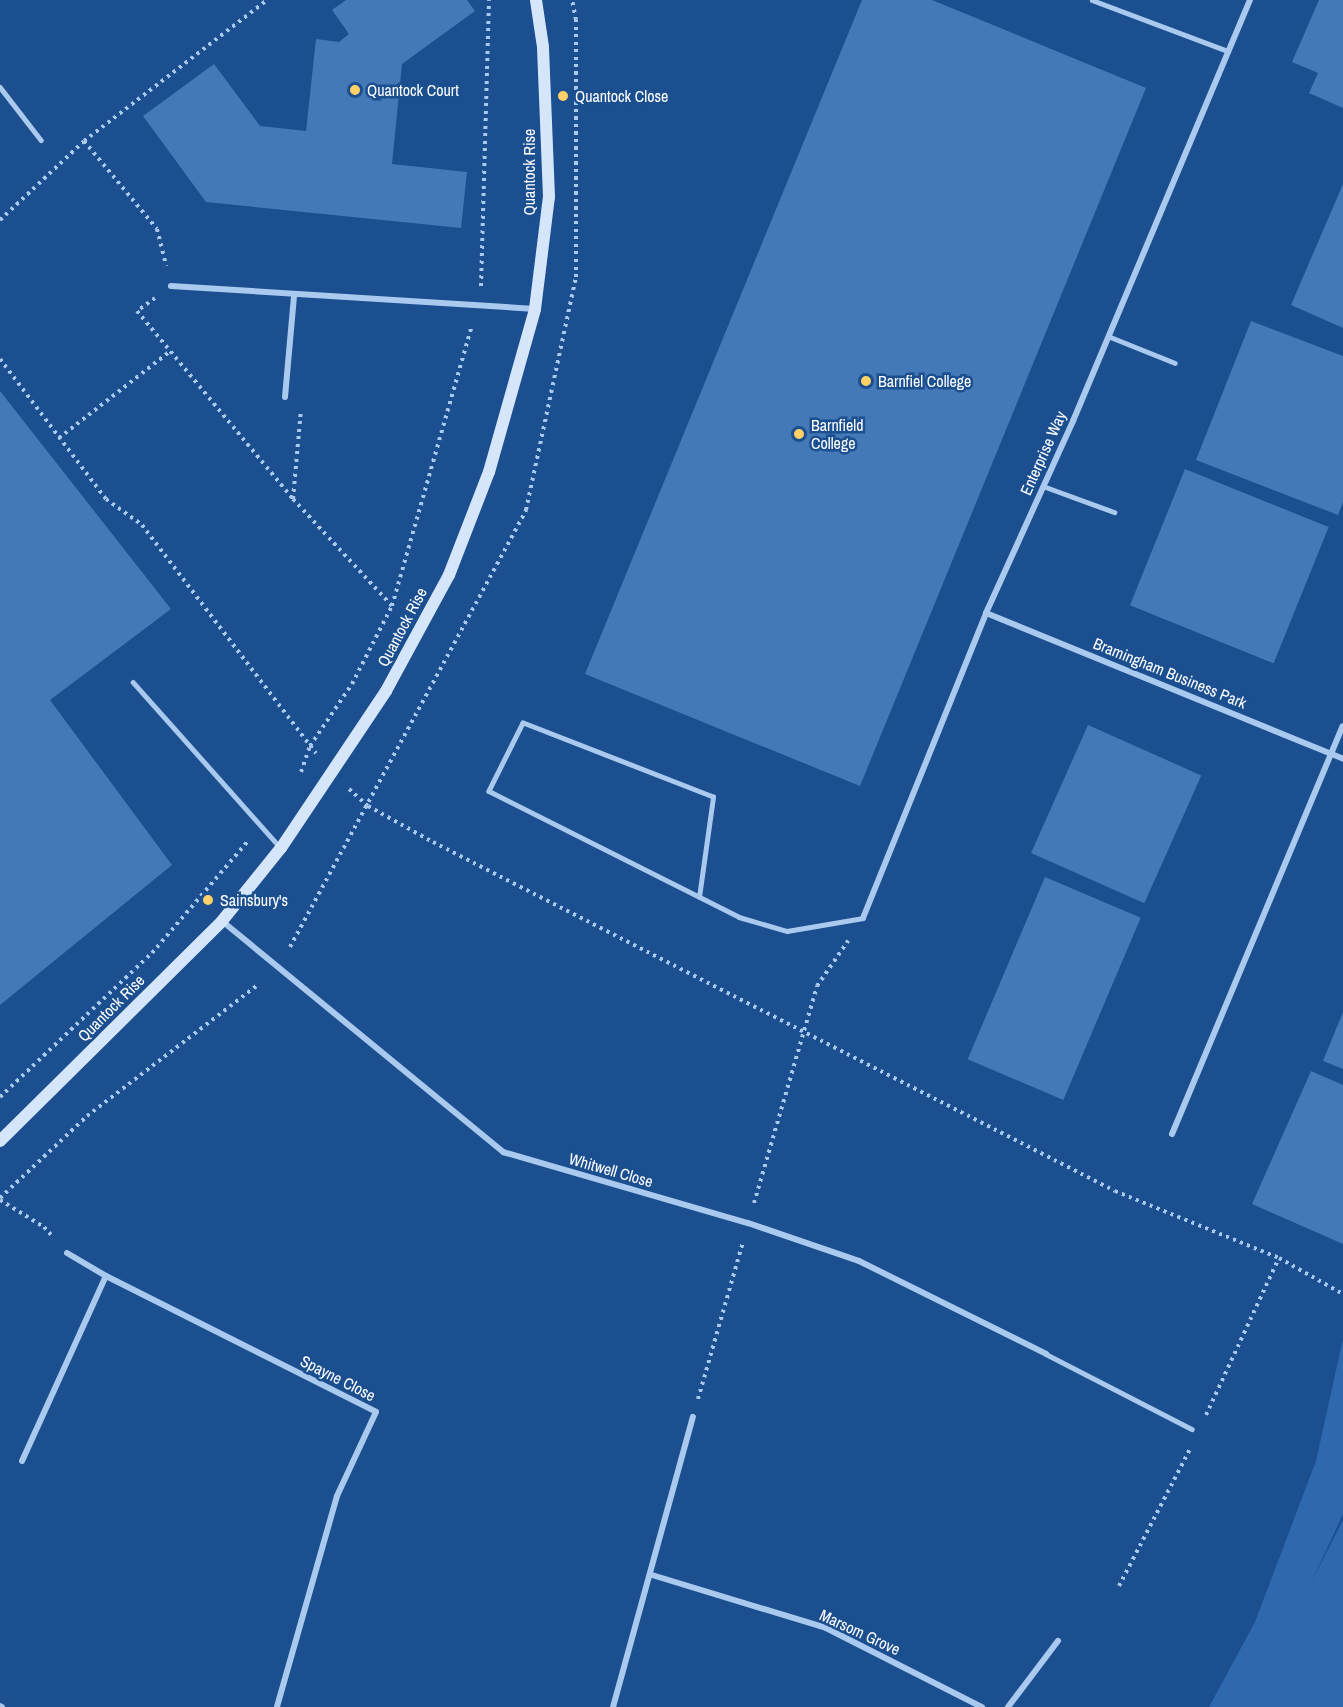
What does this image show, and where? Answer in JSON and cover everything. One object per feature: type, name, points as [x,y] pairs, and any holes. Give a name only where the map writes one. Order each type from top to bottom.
[{"type":"street","name":"Quantock Rise","points":[[0,1141],[222,921],[281,848],[386,692],[449,575],[489,472],[535,309],[549,197],[543,47],[536,0]]},
{"type":"street","name":"Enterprise Way","points":[[863,918],[986,613],[1108,336],[1250,0]]},
{"type":"street","points":[[171,286],[294,296],[535,309]]},
{"type":"street","points":[[285,398],[294,296]]},
{"type":"street","name":"Bramingham Business Park","points":[[986,613],[1343,759]]},
{"type":"street","points":[[1172,1134],[1343,726]]},
{"type":"street","name":"Whitwell Close","points":[[222,921],[273,967],[502,1152],[748,1223],[859,1261],[1046,1354]]},
{"type":"street","name":"Spayne Close","points":[[67,1253],[106,1276],[376,1412],[337,1496],[278,1707]]},
{"type":"street","points":[[22,1461],[106,1276]]},
{"type":"street","points":[[613,1707],[652,1575],[693,1417]]},
{"type":"street","name":"Marsom Grove","points":[[652,1575],[826,1628],[982,1707]]},
{"type":"street","points":[[1008,1707],[1058,1641]]},
{"type":"lane","points":[[1092,0],[1228,51]]},
{"type":"lane","points":[[0,87],[41,140]]},
{"type":"lane","points":[[1108,336],[1175,363]]},
{"type":"lane","points":[[1043,486],[1114,512]]},
{"type":"lane","points":[[133,682],[281,848]]},
{"type":"lane","points":[[699,897],[712,797],[523,723],[489,791],[699,897],[739,916],[787,931],[863,918]]},
{"type":"lane","points":[[1046,1354],[1192,1429]]},
{"type":"path","points":[[0,220],[84,141],[267,0]]},
{"type":"path","points":[[300,775],[310,746],[352,684],[392,606],[439,449],[480,287],[489,0]]},
{"type":"path","points":[[84,141],[157,229],[171,286],[137,311],[293,499],[392,606]]},
{"type":"path","points":[[60,438],[169,352]]},
{"type":"path","points":[[0,360],[106,499],[142,525],[331,773],[368,806],[433,842],[804,1029],[1115,1191],[1279,1258],[1343,1294]]},
{"type":"path","points":[[285,398],[301,409],[293,499]]},
{"type":"path","points":[[0,1097],[152,953],[261,826]]},
{"type":"path","points":[[693,1417],[818,986],[863,918]]},
{"type":"path","points":[[67,1253],[44,1227],[0,1199],[87,1116],[258,985]]},
{"type":"shaded area","points":[[1343,1339],[1343,1514],[1311,1583],[1343,1520],[1343,1707],[1209,1707],[1255,1622],[1316,1461]]},
{"type":"building","name":"Quantock Court","points":[[346,0],[467,0],[475,11],[402,64],[392,164],[467,172],[461,228],[206,202],[143,116],[214,64],[260,126],[306,131],[316,39],[339,42],[349,34],[332,10]]},
{"type":"building","name":"Barnfiel College","points":[[862,0],[932,0],[1146,88],[860,786],[585,674]]},
{"type":"building","points":[[1319,0],[1343,0],[1343,108],[1309,93],[1318,73],[1292,62]]},
{"type":"building","points":[[1343,184],[1343,328],[1291,305]]},
{"type":"building","points":[[1251,321],[1343,356],[1343,502],[1338,515],[1196,460]]},
{"type":"building","points":[[0,391],[171,609],[50,700],[172,865],[0,1005]]},
{"type":"building","points":[[1185,469],[1329,527],[1274,663],[1130,605]]},
{"type":"building","points":[[1088,725],[1201,775],[1144,903],[1031,853]]},
{"type":"building","points":[[1045,877],[1141,918],[1063,1100],[968,1059]]},
{"type":"building","points":[[1343,1012],[1343,1069],[1323,1061]]},
{"type":"building","points":[[1311,1071],[1343,1085],[1343,1244],[1252,1204]]},
{"type":"place","name":"Quantock Court","points":[[355,90]]},
{"type":"place","name":"Quantock Close","points":[[563,96]]},
{"type":"place","name":"Barnfiel College","points":[[866,381]]},
{"type":"place","name":"Barnfield College","points":[[799,434]]},
{"type":"place","name":"Sainsbury's","points":[[208,900]]}]
